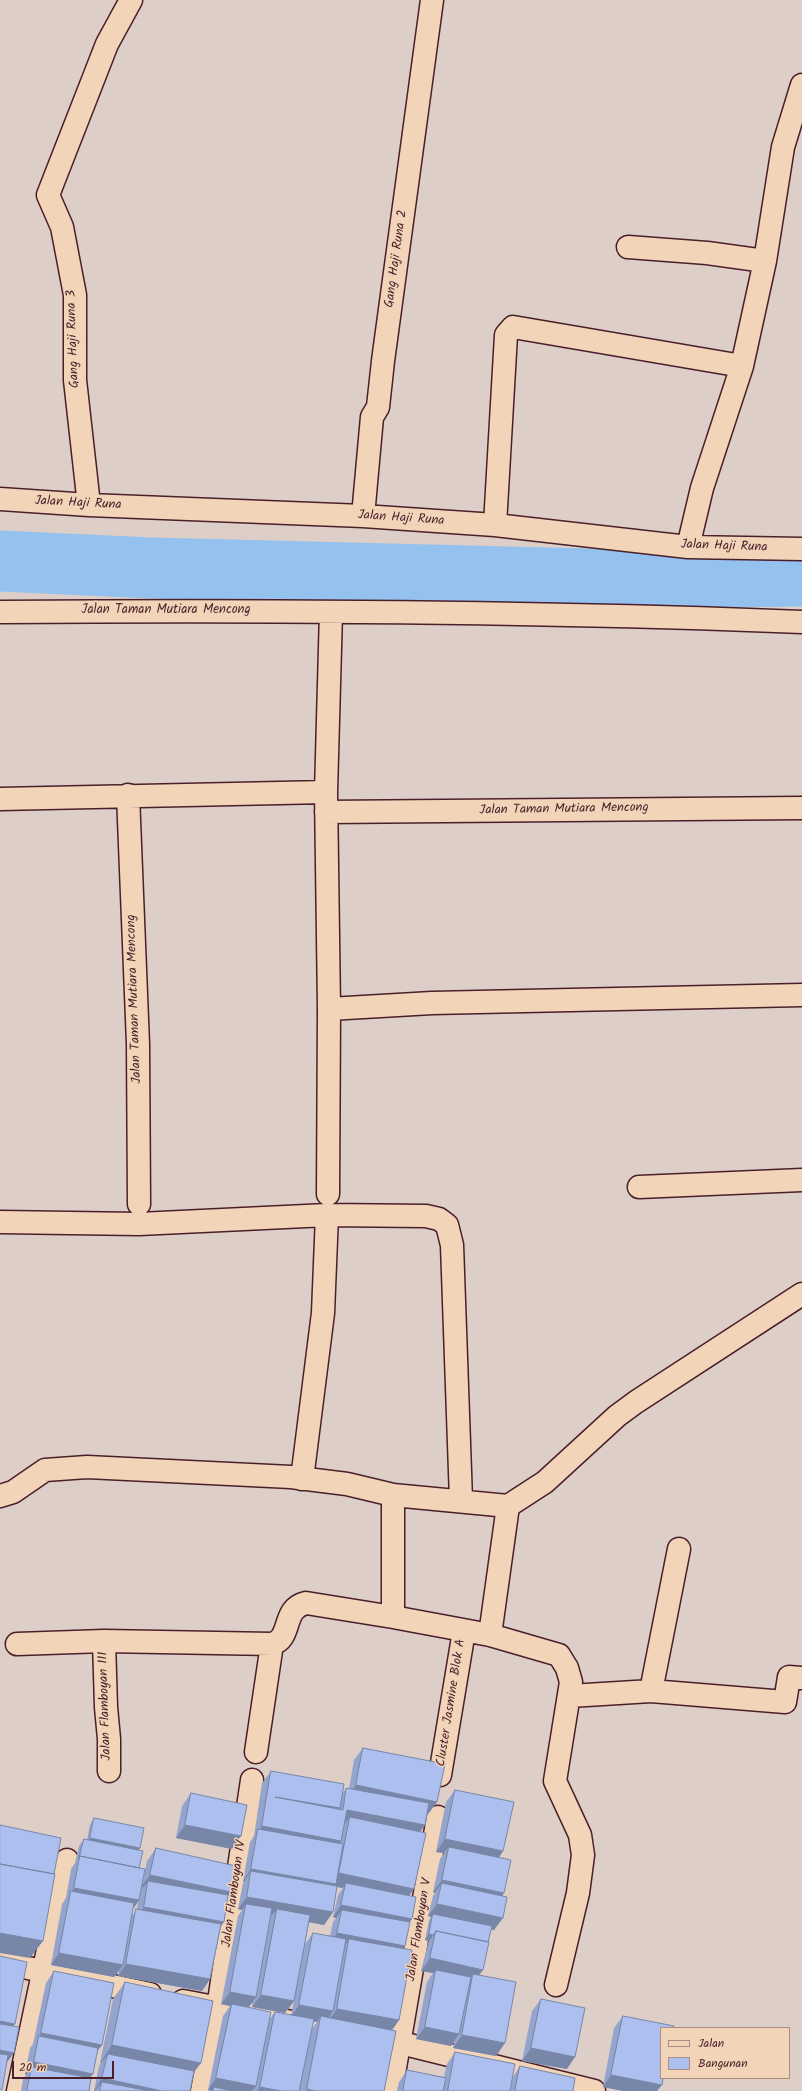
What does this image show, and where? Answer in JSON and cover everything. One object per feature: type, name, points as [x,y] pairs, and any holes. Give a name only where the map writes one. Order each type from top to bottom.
[{"type":"street","name":"Gang Haji Runa 3","points":[[89,505],[75,380],[75,295],[62,227],[48,195],[107,44],[131,0]]},
{"type":"street","name":"Gang Haji Runa 2","points":[[363,516],[372,417],[378,407],[432,0]]},
{"type":"street","points":[[688,547],[702,488],[742,366],[765,261],[783,146],[802,84]]},
{"type":"street","points":[[628,247],[707,253],[765,261]]},
{"type":"street","points":[[495,525],[506,335],[513,327],[742,366]]},
{"type":"street","name":"Jalan Haji Runa","points":[[0,499],[89,505],[363,516],[495,525],[688,547],[802,549]]},
{"type":"street","name":"Jalan Taman Mutiara Mencong","points":[[0,612],[331,612],[668,616],[802,622]]},
{"type":"street","points":[[302,1479],[323,1313],[327,1204],[329,1008],[326,802],[331,612]]},
{"type":"street","name":"Jalan Taman Mutiara Mencong","points":[[128,795],[138,1044],[139,1204]]},
{"type":"street","name":"Jalan Taman Mutiara Mencong","points":[[0,799],[128,795],[326,802],[802,808]]},
{"type":"street","points":[[329,1008],[432,1003],[802,995]]},
{"type":"street","points":[[639,1187],[802,1180]]},
{"type":"street","points":[[0,1222],[139,1224],[327,1204],[426,1216],[439,1219],[447,1225],[452,1245],[461,1500]]},
{"type":"street","points":[[0,1496],[14,1492],[45,1470],[86,1467],[302,1479],[347,1484],[393,1495],[461,1500],[508,1506],[545,1482],[617,1416],[802,1294]]},
{"type":"street","points":[[393,1495],[393,1617]]},
{"type":"street","points":[[490,1636],[508,1506]]},
{"type":"street","points":[[651,1691],[680,1549]]},
{"type":"street","points":[[17,1644],[104,1641],[272,1644],[278,1642],[283,1636],[292,1611],[298,1605],[306,1603],[393,1617],[490,1636],[559,1655],[567,1668],[571,1682],[570,1696],[558,1758],[556,1781],[580,1835],[583,1855],[578,1894],[556,1985]]},
{"type":"street","name":"Cluster Jasmine Blok A","points":[[440,1774],[464,1631]]},
{"type":"street","name":"Jalan Flamboyan III","points":[[104,1641],[106,1707],[109,1739],[109,1771]]},
{"type":"street","points":[[256,1752],[272,1644]]},
{"type":"street","points":[[570,1696],[651,1691],[785,1702],[790,1677],[802,1678]]},
{"type":"street","name":"Jalan Flamboyan IV","points":[[202,2091],[218,2008],[252,1780]]},
{"type":"street","name":"Jalan Flamboyan V","points":[[391,2091],[401,2043],[438,1816]]},
{"type":"street","points":[[18,2091],[67,1860]]},
{"type":"street","points":[[0,1962],[218,2008],[401,2043],[582,2090]]},
{"type":"building","points":[[363,1748],[445,1764],[437,1802],[356,1785]]},
{"type":"building","points":[[271,1771],[344,1784],[340,1808],[275,1797],[343,1810],[346,1788],[429,1803],[425,1825],[347,1810],[341,1841],[262,1826]]},
{"type":"building","points":[[455,1790],[514,1802],[503,1851],[445,1839]]},
{"type":"building","points":[[191,1793],[247,1805],[241,1836],[185,1825]]},
{"type":"building","points":[[350,1817],[426,1833],[414,1889],[339,1873]]},
{"type":"building","points":[[94,1818],[144,1828],[140,1848],[90,1838]]},
{"type":"building","points":[[0,1825],[61,1838],[54,1874],[0,1864]]},
{"type":"building","points":[[258,1829],[343,1844],[336,1884],[251,1869]]},
{"type":"building","points":[[84,1839],[143,1851],[139,1868],[80,1856],[79,1858]]},
{"type":"building","points":[[449,1847],[511,1860],[504,1893],[442,1880]]},
{"type":"building","points":[[156,1848],[236,1866],[231,1892],[150,1875]]},
{"type":"building","points":[[80,1856],[145,1869],[139,1900],[74,1888]]},
{"type":"building","points":[[0,1864],[55,1874],[43,1941],[0,1933]]},
{"type":"building","points":[[251,1871],[337,1886],[333,1912],[247,1897]]},
{"type":"building","points":[[148,1881],[228,1895],[224,1922],[144,1907]]},
{"type":"building","points":[[346,1883],[416,1897],[412,1919],[341,1905]]},
{"type":"building","points":[[442,1883],[507,1897],[503,1918],[437,1904]]},
{"type":"building","points":[[71,1891],[134,1903],[123,1965],[59,1953]]},
{"type":"building","points":[[246,1904],[272,1908],[256,1997],[230,1992]]},
{"type":"building","points":[[136,1909],[221,1924],[210,1979],[126,1964]]},
{"type":"building","points":[[277,1909],[310,1915],[294,2001],[261,1995]]},
{"type":"building","points":[[342,1910],[410,1922],[405,1946],[337,1933]]},
{"type":"building","points":[[433,1914],[492,1926],[488,1942],[436,1931],[434,1935],[429,1934]]},
{"type":"building","points":[[436,1931],[489,1942],[483,1970],[430,1958]]},
{"type":"building","points":[[313,1933],[346,1939],[333,2011],[299,2005]]},
{"type":"building","points":[[349,1939],[412,1950],[399,2020],[337,2009]]},
{"type":"building","points":[[0,1956],[27,1962],[15,2024],[0,2021]]},
{"type":"building","points":[[436,1970],[471,1977],[459,2034],[425,2027]]},
{"type":"building","points":[[54,1971],[114,1983],[102,2045],[41,2033]]},
{"type":"building","points":[[473,1974],[516,1982],[505,2043],[462,2035]]},
{"type":"building","points":[[125,1982],[213,2001],[201,2063],[112,2045]]},
{"type":"building","points":[[541,1999],[585,2008],[575,2057],[531,2048]]},
{"type":"building","points":[[232,2004],[271,2012],[256,2086],[216,2078]]},
{"type":"building","points":[[275,2012],[314,2019],[299,2091],[281,2091],[260,2087]]},
{"type":"building","points":[[321,2016],[396,2031],[384,2091],[315,2091],[307,2089]]},
{"type":"building","points":[[623,2016],[674,2026],[660,2027],[660,2079],[663,2079],[662,2085],[611,2075]]},
{"type":"building","points":[[0,2024],[19,2027],[14,2053],[0,2050]]},
{"type":"building","points":[[39,2036],[98,2048],[93,2074],[34,2062]]},
{"type":"building","points":[[455,2052],[515,2064],[510,2091],[448,2091]]},
{"type":"building","points":[[0,2054],[8,2055],[2,2090],[0,2089]]},
{"type":"building","points":[[108,2054],[194,2071],[190,2091],[162,2091],[102,2078]]},
{"type":"building","points":[[520,2066],[575,2078],[573,2091],[515,2091]]},
{"type":"building","points":[[32,2067],[91,2078],[89,2091],[27,2091]]},
{"type":"building","points":[[407,2070],[446,2078],[443,2091],[403,2091]]},
{"type":"building","points":[[102,2082],[150,2091],[100,2091]]},
{"type":"building","points":[[214,2087],[233,2091],[213,2091]]},
{"type":"waterway","points":[[0,561],[151,568],[588,579],[802,576]]}]
